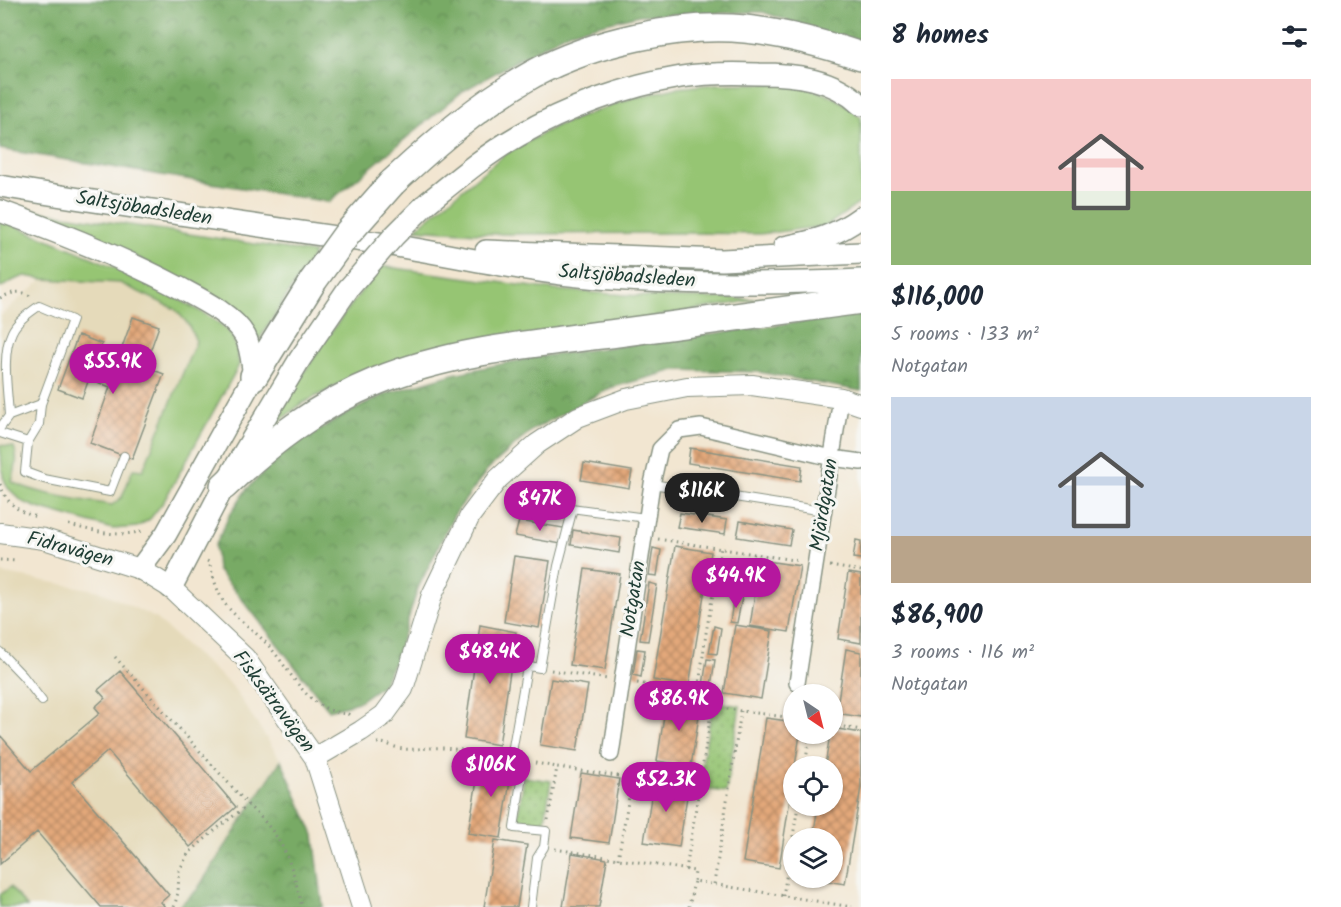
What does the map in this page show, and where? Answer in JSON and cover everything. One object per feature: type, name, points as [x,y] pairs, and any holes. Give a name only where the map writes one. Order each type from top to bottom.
[{"type":"highway","points":[[254,376],[313,281],[347,234],[392,183],[487,104],[534,74],[582,52],[632,38],[686,29],[744,29],[789,36],[861,56]]},
{"type":"highway","points":[[224,486],[255,456],[294,426],[332,403],[377,381],[424,366],[469,354],[861,300]]},
{"type":"main road","points":[[171,588],[224,486],[300,359],[348,289],[394,236],[426,204],[489,155],[546,121],[592,102],[614,94],[682,77],[713,74],[787,74],[833,85],[850,94],[861,105]]},
{"type":"main road","name":"Saltsjöbadsleden","points":[[0,186],[396,246],[510,267],[597,278],[799,283],[861,280]]},
{"type":"main road","points":[[0,211],[72,237],[141,268],[213,307],[234,322],[246,337],[254,376],[165,534],[140,569]]},
{"type":"main road","points":[[722,260],[819,240],[847,227],[861,217]]},
{"type":"main road","name":"Saltsjöbadsleden","points":[[396,246],[722,260],[861,253]]},
{"type":"street","points":[[315,758],[384,715],[403,689],[432,594],[470,516],[498,479],[537,444],[578,417],[626,399],[687,387],[752,384],[841,398],[861,405]]},
{"type":"street","name":"Mjärdgatan","points":[[797,683],[841,398]]},
{"type":"street","name":"Notgatan","points":[[611,754],[646,518],[660,449],[679,430],[701,427],[832,458],[861,462]]},
{"type":"street","name":"Fidravägen","points":[[0,533],[44,539],[140,569]]},
{"type":"street","name":"Fisksätravägen","points":[[140,569],[171,588],[245,658],[315,758],[362,907]]},
{"type":"lane","points":[[9,416],[6,358],[12,331],[27,314],[39,306],[72,320],[41,404],[39,424],[28,442],[25,472],[45,479],[110,492],[124,456]]},
{"type":"lane","points":[[0,428],[9,416],[41,404]]},
{"type":"lane","points":[[0,433],[28,442]]},
{"type":"lane","points":[[652,484],[823,511]]},
{"type":"lane","points":[[526,502],[646,518]]},
{"type":"lane","points":[[531,907],[537,858],[544,847],[546,831],[514,828],[525,761],[511,758],[527,667],[540,668],[558,566],[573,508]]},
{"type":"lane","points":[[0,651],[42,700]]},
{"type":"path","points":[[0,298],[12,292],[24,292],[32,296],[39,306]]},
{"type":"path","points":[[644,537],[861,571]]},
{"type":"path","points":[[698,693],[721,548]]},
{"type":"path","points":[[0,560],[17,561]]},
{"type":"path","points":[[116,657],[265,820],[279,840],[292,867],[302,907]]},
{"type":"path","points":[[686,870],[712,707],[783,716]]},
{"type":"path","points":[[714,885],[741,711]]},
{"type":"path","points":[[843,727],[861,730]]},
{"type":"path","points":[[361,731],[370,744],[383,742],[401,749],[440,747],[511,758]]},
{"type":"path","points":[[525,761],[698,788]]},
{"type":"path","points":[[546,831],[557,767]]},
{"type":"path","points":[[618,859],[632,779]]},
{"type":"path","points":[[174,907],[178,893],[179,871],[188,854],[215,830],[249,805]]},
{"type":"path","points":[[783,896],[796,816]]},
{"type":"path","points":[[544,847],[695,871],[689,907]]},
{"type":"path","points":[[694,881],[852,907]]},
{"type":"shaded area","points":[[43,279],[120,283],[175,309],[188,324],[196,341],[143,470],[133,469],[122,497],[112,505],[51,495],[11,482],[17,467],[16,453],[14,447],[0,445],[0,317]]},
{"type":"shaded area","points":[[0,573],[100,591],[155,618],[232,686],[281,760],[197,890],[178,907],[0,907]]},
{"type":"green space","points":[[0,0],[861,0],[861,46],[763,12],[639,15],[568,32],[463,91],[329,202],[0,149]]},
{"type":"green space","points":[[716,84],[793,86],[829,95],[846,105],[861,118],[861,202],[826,226],[760,234],[495,234],[415,229],[505,154],[556,126],[629,99],[676,88]]},
{"type":"green space","points":[[25,209],[314,253],[259,340],[252,327],[228,308],[139,258],[89,234]]},
{"type":"green space","points":[[0,220],[96,259],[166,292],[215,320],[233,338],[239,365],[164,501],[150,519],[137,527],[113,529],[23,502],[8,488],[3,477],[0,445],[14,447],[16,461],[12,482],[48,494],[112,505],[122,497],[133,469],[143,470],[196,341],[188,324],[175,309],[120,283],[25,276],[0,288]]},
{"type":"green space","points":[[380,266],[556,290],[654,297],[761,299],[664,315],[340,384],[301,404],[264,434],[328,336]]},
{"type":"green space","points":[[861,314],[861,391],[759,372],[675,370],[610,388],[532,430],[488,469],[454,515],[418,588],[395,661],[382,685],[358,702],[329,710],[217,570],[215,546],[230,514],[246,490],[283,452],[385,394],[453,374],[536,357]]},
{"type":"green space","points":[[713,702],[740,706],[726,792],[698,788]]},
{"type":"green space","points":[[281,760],[314,835],[323,907],[178,907],[197,890]]},
{"type":"green space","points":[[524,777],[551,781],[544,826],[517,822]]},
{"type":"green space","points":[[10,887],[27,907],[0,907],[0,895]]},
{"type":"building","points":[[133,317],[159,326],[146,363],[120,353]]},
{"type":"building","points":[[78,335],[102,344],[97,356],[119,364],[121,358],[164,374],[132,459],[90,443],[110,387],[89,379],[82,398],[58,389]]},
{"type":"building","points":[[690,448],[802,466],[800,481],[688,463]]},
{"type":"building","points":[[584,463],[632,471],[629,488],[581,480]]},
{"type":"building","points":[[680,513],[727,520],[725,534],[677,527]]},
{"type":"building","points":[[519,521],[564,528],[561,544],[515,536]]},
{"type":"building","points":[[740,521],[792,530],[789,545],[737,537]]},
{"type":"building","points":[[573,530],[621,538],[619,553],[571,545]]},
{"type":"building","points":[[856,540],[861,541],[861,559],[853,558]]},
{"type":"building","points":[[675,546],[711,552],[689,686],[653,680]]},
{"type":"building","points":[[653,548],[661,550],[657,576],[649,575]]},
{"type":"building","points":[[514,556],[550,561],[539,628],[504,622]]},
{"type":"building","points":[[760,560],[800,566],[789,632],[750,626]]},
{"type":"building","points":[[738,562],[746,563],[742,590],[734,588]]},
{"type":"building","points":[[585,569],[620,574],[605,670],[570,665]]},
{"type":"building","points":[[848,573],[861,575],[861,643],[838,639]]},
{"type":"building","points":[[649,583],[657,585],[648,641],[640,640]]},
{"type":"building","points":[[734,595],[742,597],[737,623],[730,622]]},
{"type":"building","points":[[480,625],[516,632],[499,745],[464,739]]},
{"type":"building","points":[[735,625],[772,631],[761,699],[724,693]]},
{"type":"building","points":[[714,626],[721,628],[717,654],[709,653]]},
{"type":"building","points":[[637,649],[645,650],[641,677],[633,675]]},
{"type":"building","points":[[846,649],[861,652],[861,717],[843,714],[843,684],[841,684]]},
{"type":"building","points":[[707,659],[715,660],[711,686],[703,685]]},
{"type":"building","points":[[120,671],[236,807],[190,847],[108,751],[72,782],[169,895],[161,902],[165,907],[101,907],[37,832],[0,864],[0,735],[31,771],[100,713],[95,707],[105,698],[98,690]]},
{"type":"building","points":[[551,679],[588,685],[577,751],[540,745]]},
{"type":"building","points":[[667,697],[701,703],[691,766],[657,761]]},
{"type":"building","points":[[766,718],[783,720],[783,744],[798,744],[797,756],[783,756],[783,816],[787,816],[785,828],[783,828],[779,868],[743,862]]},
{"type":"building","points":[[843,730],[861,733],[861,787],[845,884],[843,884],[843,828],[815,828],[816,816],[843,816],[843,756],[827,756],[828,744],[843,744]]},
{"type":"building","points":[[481,757],[513,762],[501,838],[468,833]]},
{"type":"building","points":[[581,773],[619,779],[609,843],[571,838]]},
{"type":"building","points":[[654,779],[689,784],[679,847],[644,842]]},
{"type":"building","points":[[495,840],[527,845],[517,907],[484,907]]},
{"type":"building","points":[[572,853],[607,859],[599,907],[563,907]]}]
